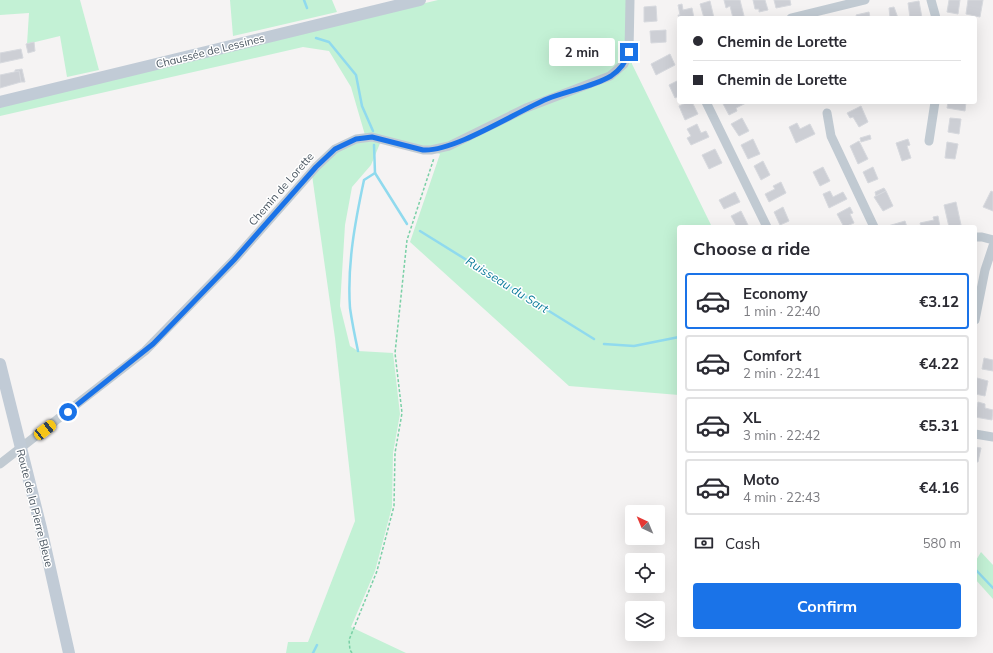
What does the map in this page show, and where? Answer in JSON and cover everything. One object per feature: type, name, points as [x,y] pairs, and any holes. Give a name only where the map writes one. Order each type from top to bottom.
[{"type":"main road","name":"Chaussée de Lessines","points":[[0,102],[420,0]]},
{"type":"main road","name":"Route de la Pierre Bleue","points":[[0,364],[41,528],[69,653]]},
{"type":"street","name":"Chemin de Lorette","points":[[0,464],[145,351],[234,260],[316,167],[335,149],[356,139],[372,137],[412,148],[431,150],[437,149],[460,141],[548,98],[601,80],[618,70],[624,64],[629,52],[630,0]]},
{"type":"street","points":[[931,0],[935,16]]},
{"type":"street","points":[[799,16],[857,1]]},
{"type":"street","points":[[707,104],[766,225]]},
{"type":"street","points":[[929,141],[935,104]]},
{"type":"street","points":[[827,113],[831,136],[873,225]]},
{"type":"street","points":[[977,237],[993,240]]},
{"type":"street","points":[[977,310],[985,270],[993,246]]},
{"type":"street","points":[[977,434],[993,437]]},
{"type":"path","points":[[352,653],[350,650],[349,640],[377,571],[394,506],[396,453],[402,413],[395,353],[407,240],[437,149]]},
{"type":"green space","points":[[0,0],[80,0],[99,70],[67,77],[60,36],[27,44],[29,13],[0,15]]},
{"type":"green space","points":[[230,0],[332,0],[337,12],[233,36]]},
{"type":"green space","points":[[438,0],[629,0],[632,64],[711,225],[677,225],[677,395],[569,386],[410,242],[440,154],[383,137],[365,135],[351,87],[329,51],[303,47],[0,116],[0,105]]},
{"type":"green space","points":[[381,141],[371,165],[352,187],[345,225],[340,306],[350,346],[358,351],[393,353],[400,414],[393,453],[392,507],[375,571],[351,627],[406,653],[286,653],[288,642],[308,642],[355,521],[335,338],[312,175],[325,159],[351,142]]},
{"type":"green space","points":[[981,552],[993,565],[993,599],[977,581],[977,559]]},
{"type":"building","points":[[724,0],[740,0],[744,16],[732,16],[730,6],[726,8]]},
{"type":"building","points":[[753,0],[765,0],[768,10],[759,12],[759,9],[755,9]]},
{"type":"building","points":[[774,0],[790,0],[791,5],[776,8]]},
{"type":"building","points":[[949,0],[960,0],[958,14],[947,12]]},
{"type":"building","points":[[968,0],[983,0],[980,17],[966,14]]},
{"type":"building","points":[[710,1],[714,16],[703,16],[700,4]]},
{"type":"building","points":[[919,1],[922,16],[910,16],[908,3]]},
{"type":"building","points":[[682,4],[683,10],[692,8],[694,16],[678,16],[680,15],[678,5]]},
{"type":"building","points":[[656,6],[657,21],[644,22],[644,7]]},
{"type":"building","points":[[894,7],[897,16],[890,16],[889,8]]},
{"type":"building","points":[[869,12],[870,16],[856,16]]},
{"type":"building","points":[[666,30],[666,42],[651,43],[650,31]]},
{"type":"building","points":[[34,42],[35,51],[28,53],[26,44]]},
{"type":"building","points":[[21,49],[23,58],[0,63],[0,53]]},
{"type":"building","points":[[670,54],[675,65],[656,75],[651,64]]},
{"type":"building","points":[[22,69],[25,82],[21,82],[19,71],[15,72],[15,70]]},
{"type":"building","points":[[19,71],[21,82],[0,88],[0,75]]},
{"type":"building","points":[[677,81],[677,97],[675,98],[669,85]]},
{"type":"building","points":[[684,104],[693,104],[698,114],[685,120],[679,106]]},
{"type":"building","points":[[723,104],[744,104],[736,108],[737,111],[729,115]]},
{"type":"building","points":[[948,104],[966,104],[965,111],[947,108]]},
{"type":"building","points":[[861,106],[868,122],[859,127],[853,117],[850,118],[847,113]]},
{"type":"building","points":[[742,118],[749,131],[739,136],[731,124]]},
{"type":"building","points":[[950,118],[961,119],[959,134],[948,132]]},
{"type":"building","points":[[797,123],[800,129],[810,124],[815,134],[796,143],[789,127]]},
{"type":"building","points":[[697,124],[701,133],[706,131],[709,137],[691,145],[687,138],[691,136],[687,129]]},
{"type":"building","points":[[870,135],[871,139],[861,142],[860,138]]},
{"type":"building","points":[[753,139],[760,154],[748,159],[741,145]]},
{"type":"building","points":[[908,139],[910,145],[907,146],[911,158],[902,161],[896,143]]},
{"type":"building","points":[[859,141],[868,159],[858,164],[850,146]]},
{"type":"building","points":[[947,142],[958,144],[955,159],[945,158]]},
{"type":"building","points":[[715,149],[722,163],[709,169],[702,155]]},
{"type":"building","points":[[763,161],[770,175],[761,180],[754,166]]},
{"type":"building","points":[[823,167],[830,181],[820,186],[813,172]]},
{"type":"building","points":[[873,167],[878,179],[868,183],[863,172]]},
{"type":"building","points":[[781,182],[786,193],[769,202],[765,194],[775,189],[773,186]]},
{"type":"building","points":[[884,188],[886,191],[876,196],[875,192]]},
{"type":"building","points":[[830,191],[833,197],[843,192],[847,199],[829,208],[823,194]]},
{"type":"building","points":[[886,191],[893,206],[883,211],[874,197]]},
{"type":"building","points":[[991,191],[993,192],[993,211],[983,207]]},
{"type":"building","points":[[735,192],[740,202],[724,209],[719,200]]},
{"type":"building","points":[[956,202],[961,225],[949,225],[944,205]]},
{"type":"building","points":[[783,207],[789,221],[780,225],[774,212]]},
{"type":"building","points":[[850,207],[853,213],[850,214],[854,223],[843,225],[837,214]]},
{"type":"building","points":[[741,211],[748,225],[736,225],[731,216]]},
{"type":"building","points":[[938,216],[940,225],[920,225],[920,223],[934,220],[933,217]]},
{"type":"building","points":[[905,221],[906,225],[891,225]]},
{"type":"building","points":[[984,358],[993,360],[993,371],[982,369]]},
{"type":"building","points":[[977,378],[988,381],[985,396],[977,394]]},
{"type":"building","points":[[978,402],[985,404],[985,408],[993,410],[992,420],[977,417]]},
{"type":"building","points":[[977,447],[981,448],[977,462]]},
{"type":"waterway","name":"Ruisseau du Sart","points":[[304,0],[307,8]]},
{"type":"waterway","name":"Ruisseau du Sart","points":[[316,38],[329,42],[356,75],[362,106],[373,131]]},
{"type":"waterway","name":"Ruisseau du Sart","points":[[374,145],[375,173],[407,224]]},
{"type":"waterway","points":[[358,351],[350,308],[349,292],[351,260],[364,180],[375,173]]},
{"type":"waterway","name":"Ruisseau du Sart","points":[[420,231],[594,339]]},
{"type":"waterway","name":"Ruisseau du Sart","points":[[604,344],[634,346],[677,337]]},
{"type":"waterway","name":"Ruisseau du Sart","points":[[977,571],[993,588]]},
{"type":"waterway","points":[[313,653],[317,645]]},
{"type":"route","points":[[68,412],[153,344],[234,260],[271,220],[326,156],[335,149],[356,139],[372,137],[423,150],[431,150],[448,146],[548,98],[610,76],[624,64],[629,52]]}]
